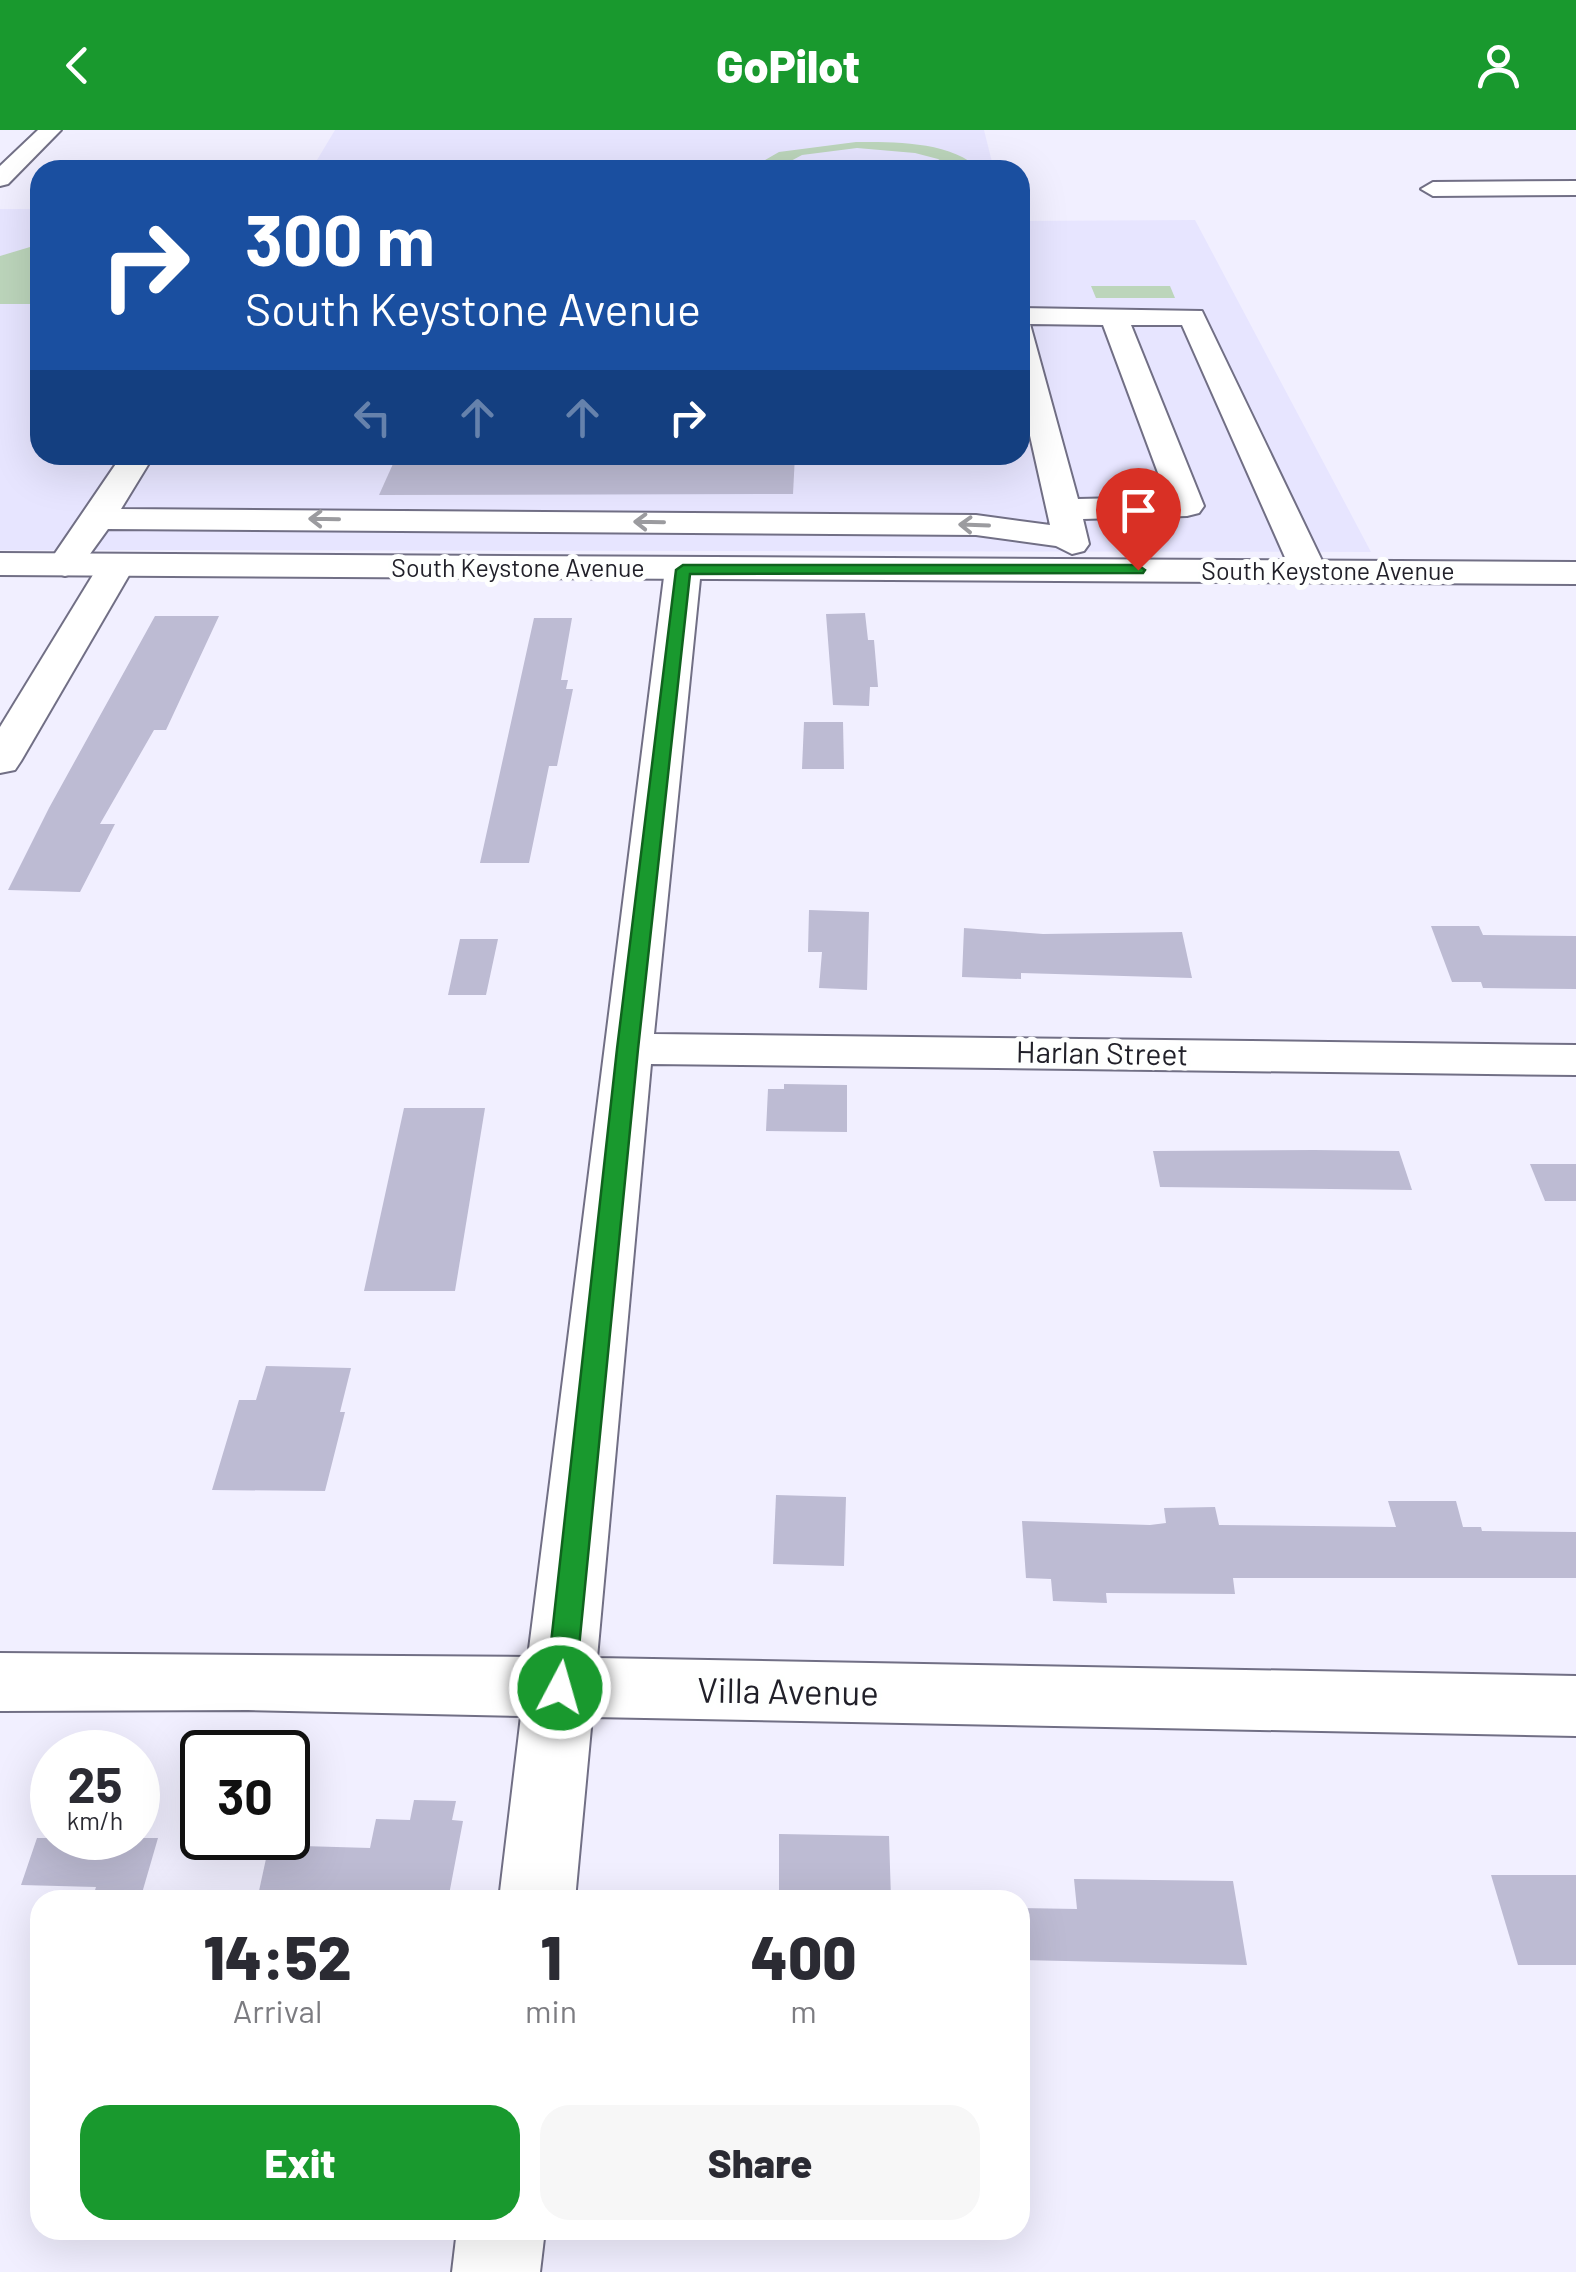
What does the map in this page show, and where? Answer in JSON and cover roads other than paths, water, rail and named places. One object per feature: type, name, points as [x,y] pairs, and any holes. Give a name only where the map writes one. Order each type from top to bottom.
[{"type":"street","points":[[0,179],[50,130]]},
{"type":"street","points":[[1433,190],[1576,188]]},
{"type":"street","points":[[1030,316],[1192,317],[1308,571]]},
{"type":"street","points":[[98,518],[976,525],[1071,539],[1187,506],[1114,316]]},
{"type":"street","points":[[1030,399],[1071,539]]},
{"type":"street","points":[[65,564],[132,465]]},
{"type":"street","name":"South Keystone Avenue","points":[[0,564],[683,570],[1071,539],[1308,571],[1576,572]]},
{"type":"street","points":[[0,761],[117,565]]},
{"type":"street","points":[[538,1890],[627,1049],[683,570]]},
{"type":"street","name":"Harlan Street","points":[[627,1049],[1576,1060]]},
{"type":"street","name":"Villa Avenue","points":[[0,1682],[248,1681],[1576,1706]]},
{"type":"street","points":[[496,2272],[499,2240]]}]
